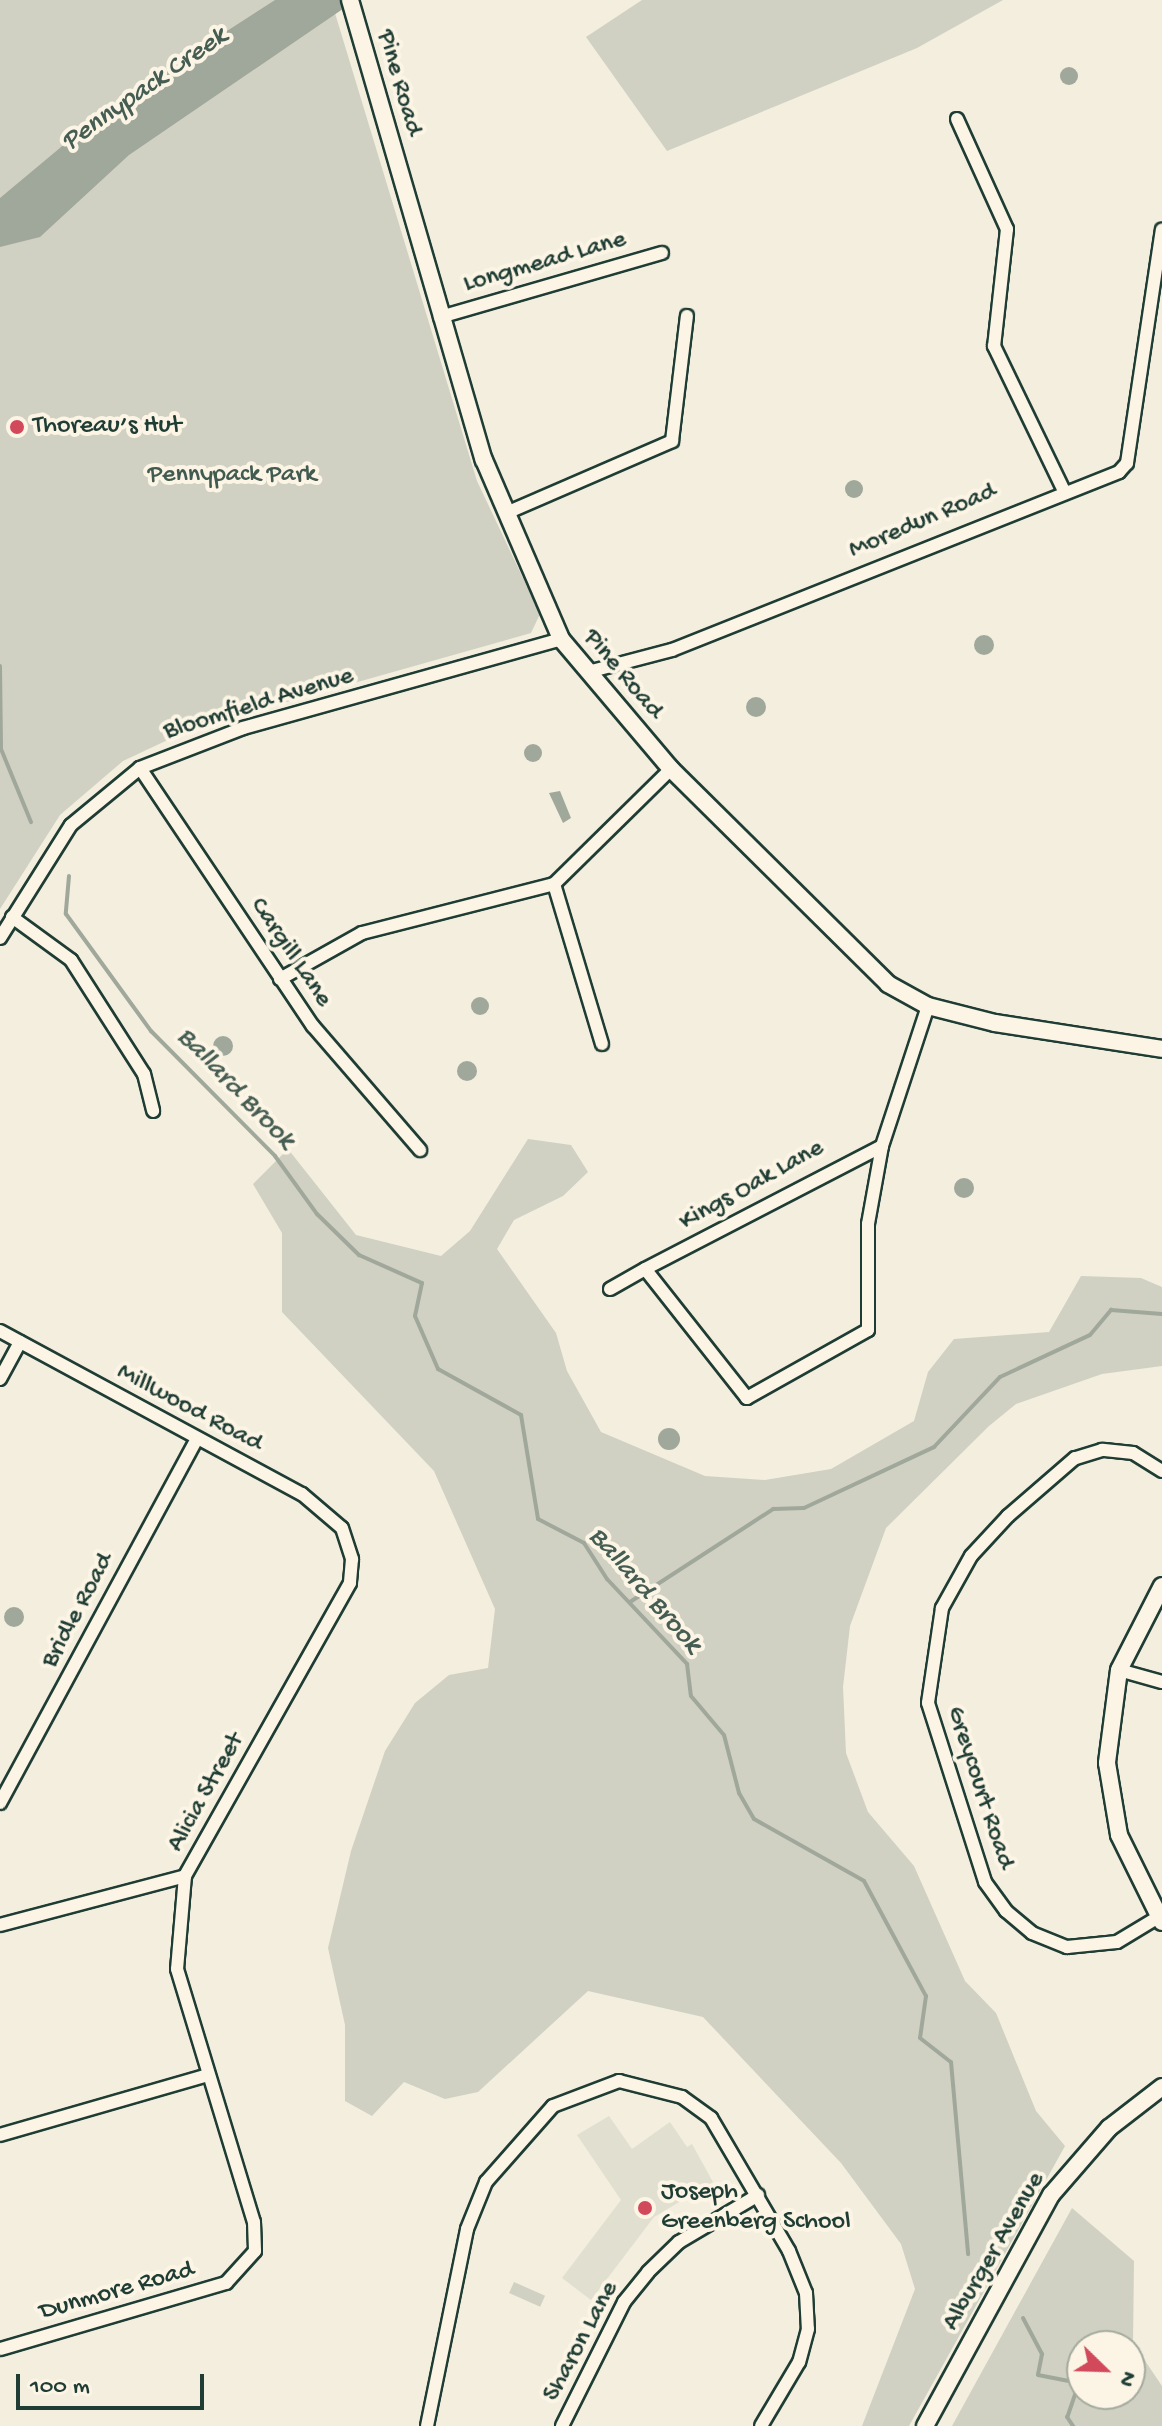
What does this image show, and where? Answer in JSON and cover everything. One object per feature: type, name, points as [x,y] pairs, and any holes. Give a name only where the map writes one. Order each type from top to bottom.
[{"type":"street","name":"Pine Road","points":[[350,0],[440,317],[506,513],[561,639],[671,769],[857,960],[928,1006],[1162,1049]]},
{"type":"street","points":[[957,119],[1007,229],[994,346],[1063,489]]},
{"type":"street","name":"Moredun Road","points":[[588,672],[672,650],[1127,463],[1154,310],[1162,230]]},
{"type":"street","name":"Longmead Lane","points":[[440,317],[662,253]]},
{"type":"street","points":[[506,513],[672,441],[687,316]]},
{"type":"street","name":"Bloomfield Avenue","points":[[0,938],[71,825],[140,768],[243,728],[561,639]]},
{"type":"street","name":"Cargill Lane","points":[[140,768],[280,979],[420,1150]]},
{"type":"street","points":[[280,979],[362,933],[554,884],[671,769]]},
{"type":"street","points":[[554,884],[602,1044]]},
{"type":"street","points":[[12,917],[71,960],[144,1074],[153,1111]]},
{"type":"street","points":[[645,1269],[734,1391],[747,1398],[776,1387],[868,1330],[867,1236],[882,1146],[928,1006]]},
{"type":"street","name":"Kings Oak Lane","points":[[610,1289],[882,1146]]},
{"type":"street","name":"Millwood Road","points":[[0,1331],[196,1440],[302,1494],[348,1537]]},
{"type":"street","points":[[0,1379],[20,1342]]},
{"type":"street","name":"Bridle Road","points":[[0,1803],[196,1440]]},
{"type":"street","name":"Greycourt Road","points":[[1161,1918],[1117,1942],[1067,1947],[1032,1933],[1006,1911],[985,1882],[928,1703],[942,1608],[971,1556],[1008,1516],[1075,1458],[1102,1450],[1133,1453],[1162,1471]]},
{"type":"street","name":"Alicia Street","points":[[243,2269],[255,2251],[254,2222],[177,1969],[185,1876],[350,1583],[348,1537]]},
{"type":"street","points":[[1161,1918],[1129,1864],[1111,1799],[1108,1739],[1119,1670],[1162,1586]]},
{"type":"street","points":[[1119,1670],[1162,1682]]},
{"type":"street","points":[[0,1925],[185,1876]]},
{"type":"street","points":[[0,2135],[208,2075]]},
{"type":"street","points":[[427,2426],[467,2229],[486,2182],[553,2106],[619,2081],[682,2097],[711,2118],[758,2195],[806,2293],[808,2329],[799,2362],[761,2426]]},
{"type":"street","name":"Alburger Avenue","points":[[925,2426],[1051,2195],[1109,2128],[1162,2087]]},
{"type":"street","name":"Sharon Lane","points":[[562,2426],[617,2315],[648,2272],[679,2242],[758,2195]]},
{"type":"street","name":"Dunmore Road","points":[[0,2349],[226,2283],[243,2269]]},
{"type":"shaded area","name":"Joseph Greenberg School","points":[[609,2116],[632,2149],[670,2122],[687,2147],[692,2144],[713,2182],[654,2217],[591,2300],[562,2278],[621,2200],[577,2135]]},
{"type":"green space","name":"Pennypack Park","points":[[0,0],[331,0],[477,481],[540,614],[531,633],[191,729],[123,761],[60,815],[0,909]]},
{"type":"green space","points":[[642,0],[1003,0],[917,48],[667,151],[586,37]]},
{"type":"green space","points":[[528,1139],[571,1145],[588,1172],[563,1196],[514,1220],[497,1249],[556,1333],[567,1371],[601,1432],[705,1476],[765,1480],[831,1469],[914,1421],[928,1372],[954,1339],[1049,1332],[1081,1276],[1141,1278],[1162,1287],[1162,1366],[1102,1374],[1016,1404],[989,1426],[886,1528],[850,1626],[843,1687],[846,1753],[868,1812],[914,1866],[965,1981],[996,2013],[1036,2111],[1065,2146],[909,2426],[862,2426],[915,2289],[901,2244],[841,2163],[703,2017],[588,1991],[478,2092],[445,2099],[404,2082],[372,2116],[345,2101],[345,2025],[328,1948],[351,1851],[385,1751],[415,1703],[449,1675],[488,1668],[495,1609],[434,1471],[282,1312],[282,1233],[253,1184],[288,1149],[356,1235],[441,1256],[470,1231]]},
{"type":"green space","points":[[1072,2208],[1134,2261],[1133,2330],[1066,2330],[1066,2410],[1146,2410],[1146,2362],[1162,2386],[1162,2426],[952,2426]]},
{"type":"green space","points":[[514,2282],[545,2296],[540,2307],[509,2293]]},
{"type":"water","name":"Pennypack Creek","points":[[275,0],[356,0],[129,155],[40,237],[0,247],[0,198],[109,107]]},
{"type":"water","points":[[1069,67],[1078,76],[1069,85],[1060,76]]},
{"type":"water","points":[[854,480],[863,489],[854,498],[845,489]]},
{"type":"water","points":[[984,635],[991,638],[994,645],[991,652],[984,655],[977,652],[974,645],[977,638]]},
{"type":"water","points":[[752,697],[760,697],[766,707],[760,717],[752,717],[746,711],[746,703]]},
{"type":"water","points":[[533,744],[542,753],[533,762],[524,753]]},
{"type":"water","points":[[560,791],[571,818],[563,823],[549,793]]},
{"type":"water","points":[[480,997],[489,1006],[480,1015],[471,1006]]},
{"type":"water","points":[[219,1036],[227,1036],[233,1046],[227,1056],[219,1056],[213,1050],[213,1042]]},
{"type":"water","points":[[467,1061],[474,1064],[477,1071],[474,1078],[467,1081],[460,1078],[457,1071],[460,1064]]},
{"type":"water","points":[[964,1178],[971,1181],[974,1188],[971,1195],[964,1198],[957,1195],[954,1188],[957,1181]]},
{"type":"water","points":[[669,1428],[680,1439],[669,1450],[658,1439]]},
{"type":"water","points":[[14,1607],[21,1610],[24,1617],[21,1624],[14,1627],[7,1624],[4,1617],[7,1610]]},
{"type":"waterway","name":"Ballard Brook","points":[[0,666],[1,749],[31,822]]},
{"type":"waterway","name":"Ballard Brook","points":[[69,876],[66,914],[151,1031],[275,1156],[317,1214],[359,1255],[422,1283],[415,1316],[438,1369],[521,1415],[538,1519],[584,1543],[607,1579],[687,1664],[691,1696],[724,1735],[739,1793],[754,1819],[864,1881],[926,1996],[920,2038],[951,2062],[968,2254]]},
{"type":"waterway","points":[[630,1602],[773,1509],[804,1508],[934,1447],[1000,1377],[1090,1335],[1111,1310],[1162,1314]]},
{"type":"waterway","name":"Ballard Brook","points":[[1023,2318],[1042,2354],[1038,2375],[1079,2383],[1067,2417],[1073,2426]]},
{"type":"place","name":"Thoreau’s Hut","points":[[17,427]]},
{"type":"place","name":"Joseph Greenberg School","points":[[645,2208]]}]
